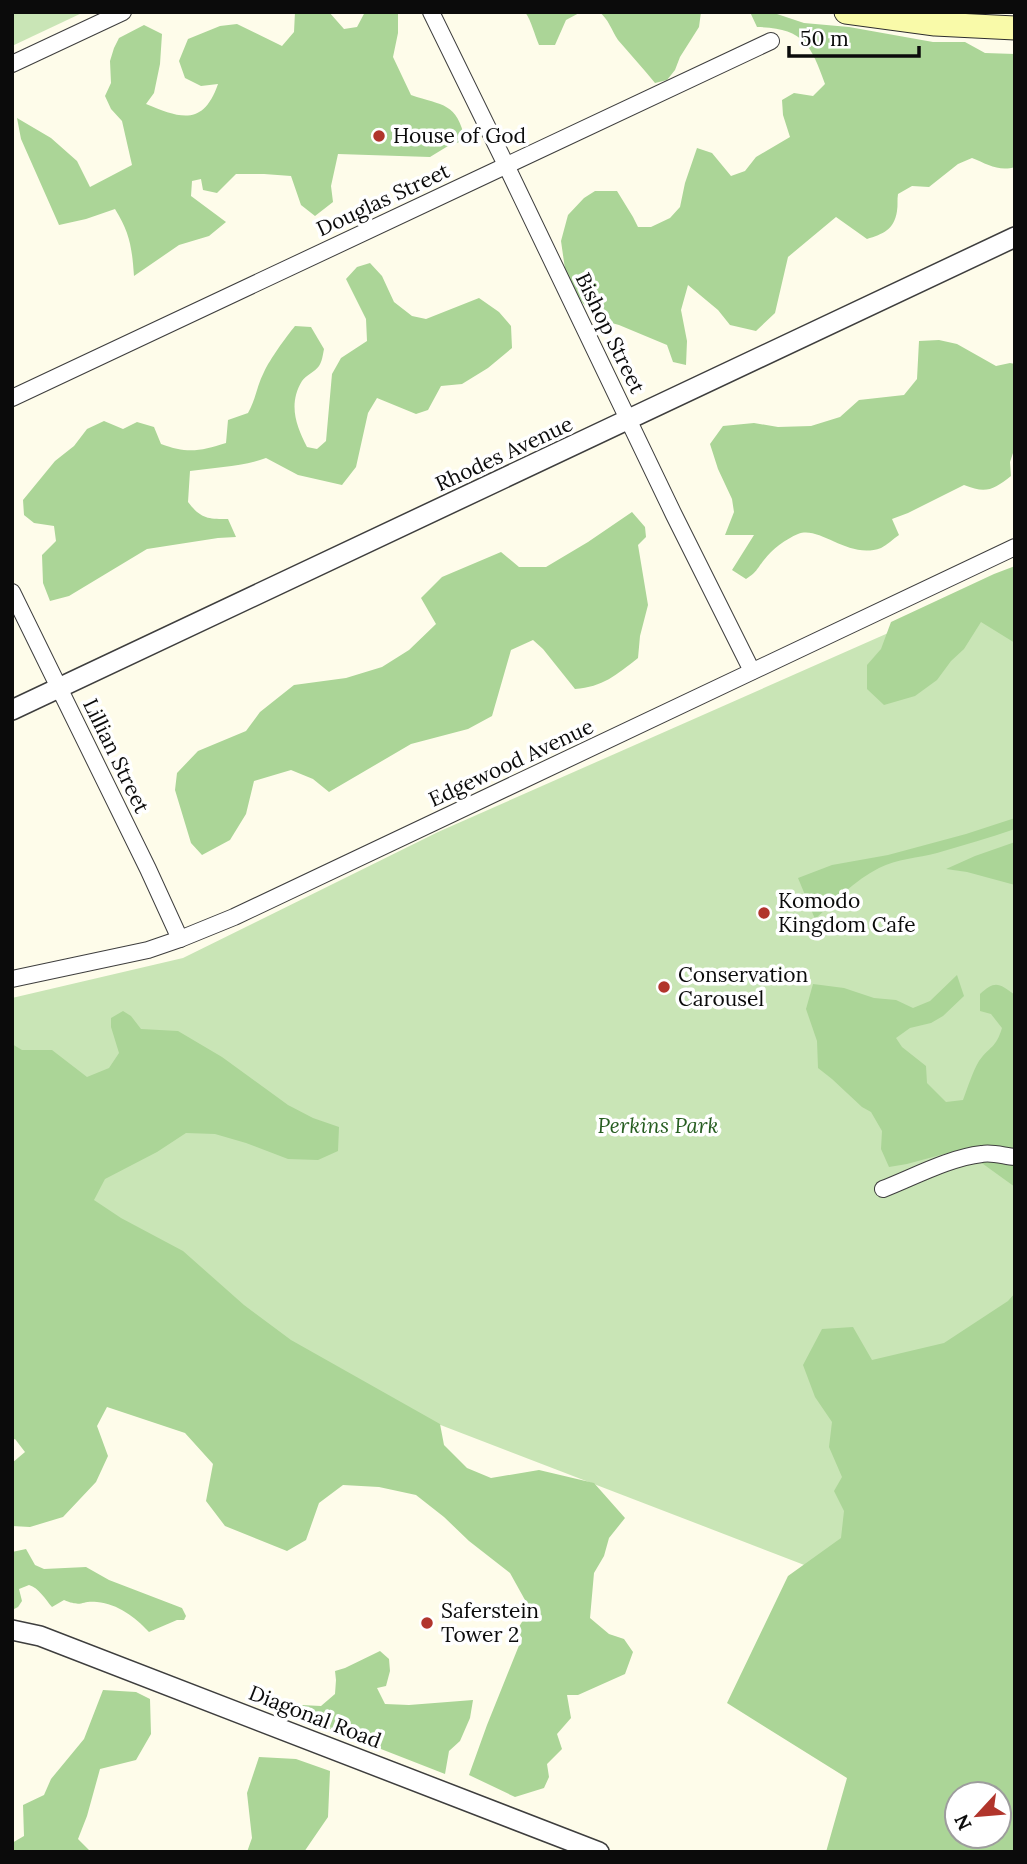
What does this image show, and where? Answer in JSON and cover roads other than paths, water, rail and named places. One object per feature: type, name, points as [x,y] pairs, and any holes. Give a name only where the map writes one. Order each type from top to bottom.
[{"type":"main road","points":[[846,12],[935,24],[1015,28]]},
{"type":"street","points":[[12,64],[103,17],[123,12]]},
{"type":"street","name":"Bishop Street","points":[[431,12],[752,671]]},
{"type":"street","name":"Douglas Street","points":[[12,398],[771,41]]},
{"type":"street","name":"Rhodes Avenue","points":[[12,710],[1015,237]]},
{"type":"street","name":"Edgewood Avenue","points":[[12,979],[148,950],[234,917],[1015,547]]},
{"type":"street","name":"Lillian Street","points":[[12,593],[180,939]]},
{"type":"street","points":[[883,1189],[972,1156],[985,1153],[1015,1157]]},
{"type":"street","name":"Diagonal Road","points":[[12,1630],[40,1636],[599,1852]]},
{"type":"place","name":"House of God","points":[[379,136]]},
{"type":"place","name":"Komodo Kingdom Cafe","points":[[764,913]]},
{"type":"place","name":"Conservation Carousel","points":[[664,987]]},
{"type":"place","name":"Saferstein Tower 2","points":[[427,1623]]},
{"type":"park label","name":"Perkins Park","points":[[658,1126]]}]
